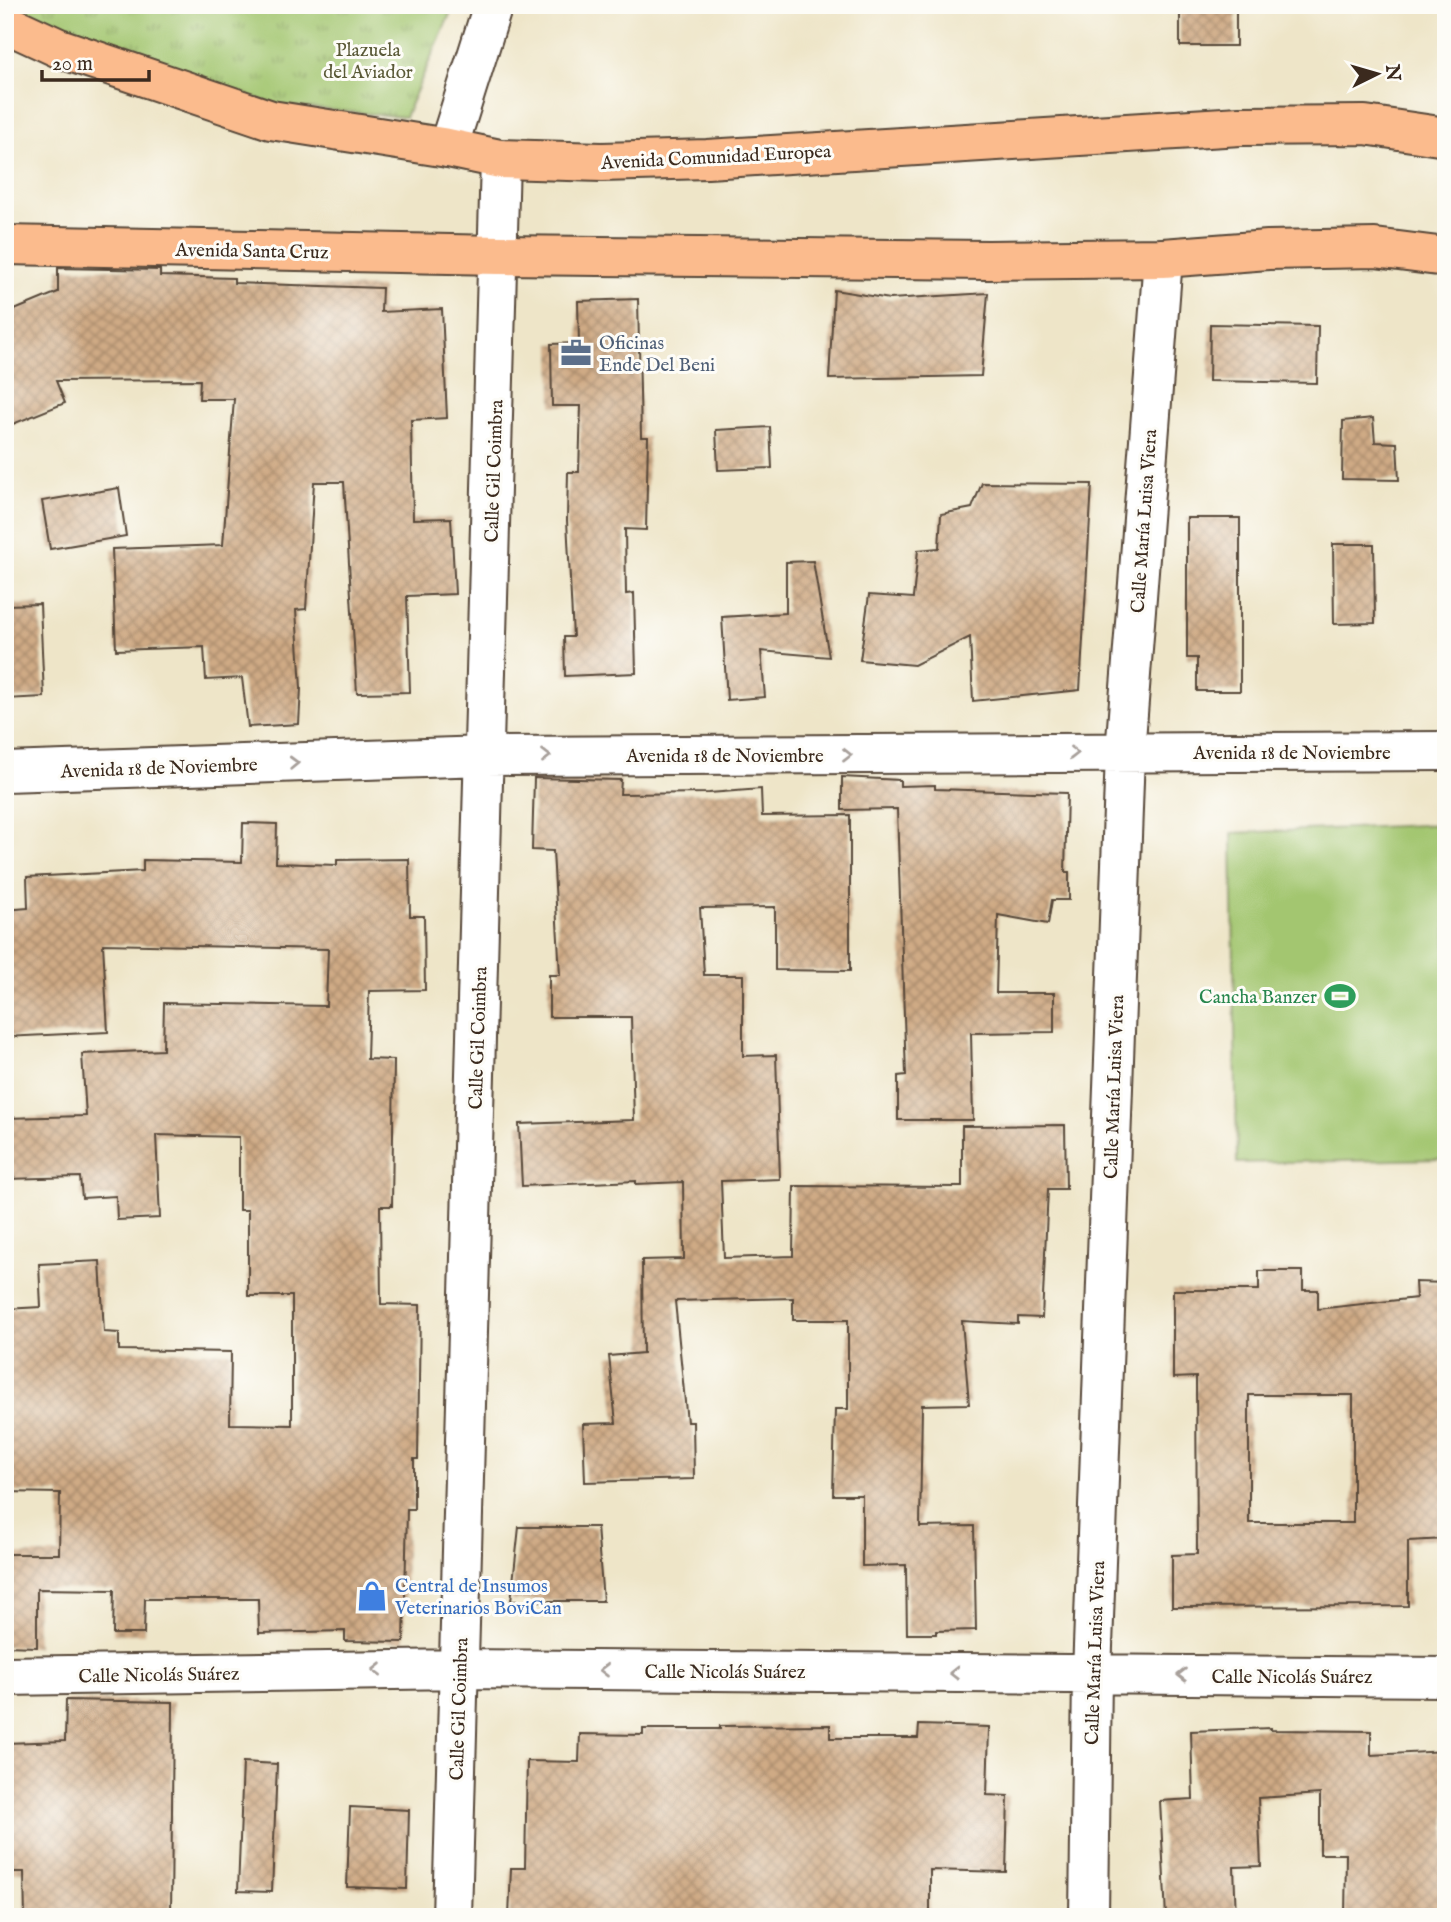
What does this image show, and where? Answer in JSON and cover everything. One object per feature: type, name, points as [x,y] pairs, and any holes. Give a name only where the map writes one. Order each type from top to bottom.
[{"type":"main road","name":"Avenida Comunidad Europea","points":[[5,23],[59,48],[271,120],[500,159],[601,162],[707,159],[1240,126],[1365,125],[1446,137]]},
{"type":"main road","name":"Avenida Santa Cruz","points":[[5,245],[499,255],[988,260],[1163,258],[1268,250],[1375,248],[1446,257]]},
{"type":"street","points":[[447,148],[494,6]]},
{"type":"street","name":"Calle Gil Coimbra","points":[[452,1917],[500,159]]},
{"type":"street","name":"Calle María Luisa Viera","points":[[1088,1917],[1093,1674],[1125,753],[1163,258]]},
{"type":"street","name":"Avenida 18 de Noviembre","points":[[5,772],[485,756],[1446,751]]},
{"type":"street","name":"Calle Nicolás Suárez","points":[[5,1676],[459,1669],[1446,1677]]},
{"type":"green space","name":"Plazuela del Aviador","points":[[5,5],[454,5],[405,117],[276,105],[57,30]]},
{"type":"green space","name":"Cancha Banzer","points":[[1446,824],[1446,1159],[1237,1163],[1232,833]]},
{"type":"building","points":[[1236,8],[1236,46],[1180,46],[1180,9]]},
{"type":"building","points":[[58,268],[160,270],[160,276],[234,278],[234,283],[382,288],[381,312],[442,309],[447,418],[411,420],[413,519],[451,518],[455,594],[407,596],[410,692],[357,693],[344,482],[314,482],[306,609],[296,610],[301,688],[299,724],[248,727],[242,678],[206,680],[204,647],[116,650],[112,549],[223,545],[234,399],[199,399],[200,380],[56,381],[65,403],[13,424],[5,404],[5,314],[58,292]]},
{"type":"building","points":[[834,290],[890,299],[988,293],[981,376],[829,379]]},
{"type":"building","points":[[638,299],[641,437],[648,437],[646,530],[625,529],[626,594],[634,593],[636,673],[565,676],[564,637],[573,637],[567,520],[568,472],[579,472],[581,406],[552,406],[551,344],[579,343],[578,301]]},
{"type":"building","points":[[1210,324],[1318,326],[1317,383],[1209,381]]},
{"type":"building","points":[[1373,418],[1375,442],[1397,443],[1399,480],[1342,479],[1343,421]]},
{"type":"building","points":[[770,427],[772,468],[718,470],[716,430]]},
{"type":"building","points":[[982,483],[1092,484],[1080,690],[973,701],[970,637],[914,665],[860,660],[869,595],[913,598],[918,550],[939,548],[941,514],[972,508]]},
{"type":"building","points":[[119,488],[126,536],[50,549],[42,501]]},
{"type":"building","points":[[1187,518],[1240,518],[1240,691],[1197,691],[1197,658],[1187,658]]},
{"type":"building","points":[[1333,544],[1374,544],[1375,623],[1334,624]]},
{"type":"building","points":[[813,561],[829,657],[761,651],[765,697],[727,700],[722,617],[786,613],[786,562]]},
{"type":"building","points":[[40,604],[44,697],[5,699],[5,605]]},
{"type":"building","points":[[842,777],[900,780],[900,786],[935,785],[935,789],[1067,793],[1065,872],[1069,872],[1069,900],[1052,900],[1048,924],[998,915],[996,993],[1054,993],[1054,1032],[971,1033],[973,1120],[898,1120],[898,1076],[906,1075],[897,809],[842,810]]},
{"type":"building","points":[[534,778],[621,780],[620,794],[709,793],[761,789],[762,816],[850,815],[850,971],[775,970],[775,907],[700,908],[704,975],[743,975],[743,1056],[776,1055],[780,1179],[721,1181],[724,1258],[793,1256],[794,1186],[962,1187],[962,1126],[1065,1125],[1066,1189],[1048,1189],[1042,1318],[1018,1317],[1018,1324],[962,1321],[969,1404],[922,1405],[920,1527],[974,1526],[976,1630],[907,1634],[906,1565],[862,1566],[862,1495],[833,1495],[835,1409],[848,1409],[848,1320],[793,1320],[793,1298],[675,1301],[687,1422],[693,1422],[694,1479],[585,1482],[583,1424],[616,1423],[609,1356],[643,1353],[642,1260],[684,1259],[683,1182],[636,1184],[636,1181],[522,1186],[519,1124],[634,1120],[631,1017],[549,1017],[549,975],[560,975],[553,851],[532,850]]},
{"type":"building","points":[[243,823],[277,824],[276,863],[337,865],[337,860],[409,859],[410,916],[424,916],[425,990],[369,991],[367,1059],[394,1060],[392,1206],[380,1206],[381,1304],[420,1305],[418,1459],[414,1459],[414,1509],[407,1509],[404,1642],[345,1641],[345,1631],[259,1633],[258,1599],[145,1599],[144,1634],[113,1634],[114,1590],[37,1589],[37,1647],[5,1646],[5,1554],[59,1554],[60,1493],[5,1492],[5,1309],[41,1307],[39,1264],[100,1261],[104,1332],[119,1333],[119,1350],[231,1352],[230,1424],[292,1425],[292,1296],[248,1296],[248,1210],[239,1210],[239,1137],[156,1135],[160,1218],[117,1220],[116,1196],[82,1198],[80,1177],[5,1179],[5,1118],[86,1116],[82,1054],[163,1050],[164,1003],[326,1006],[328,949],[103,944],[108,1032],[5,1037],[5,910],[28,908],[27,877],[143,871],[143,860],[242,862]]},
{"type":"building","points":[[1259,1271],[1303,1271],[1303,1290],[1318,1290],[1318,1309],[1416,1298],[1415,1282],[1446,1283],[1446,1539],[1408,1541],[1408,1606],[1172,1607],[1172,1555],[1197,1554],[1196,1377],[1173,1378],[1173,1290],[1259,1290]],"holes":[[[1249,1395],[1353,1395],[1353,1523],[1249,1523]]]},
{"type":"building","points":[[519,1527],[597,1527],[603,1601],[511,1601]]},
{"type":"building","points":[[66,1700],[173,1702],[171,1917],[25,1917],[24,1872],[5,1872],[5,1743],[65,1741]]},
{"type":"building","points":[[830,1725],[830,1738],[918,1738],[919,1725],[989,1727],[987,1795],[1008,1796],[1006,1872],[930,1870],[930,1917],[509,1917],[511,1868],[525,1868],[527,1761],[579,1762],[580,1734],[643,1735],[643,1729]]},
{"type":"building","points":[[1271,1728],[1371,1731],[1371,1755],[1446,1751],[1446,1917],[1345,1917],[1346,1854],[1320,1854],[1320,1794],[1258,1798],[1261,1866],[1234,1867],[1236,1917],[1166,1917],[1160,1801],[1193,1799],[1191,1731]]},
{"type":"building","points":[[243,1762],[277,1764],[272,1892],[238,1891]]},
{"type":"building","points":[[350,1807],[409,1810],[407,1889],[347,1887]]},
{"type":"place","name":"Oficinas Ende Del Beni","points":[[576,353]]},
{"type":"place","name":"Cancha Banzer","points":[[1340,996]]},
{"type":"place","name":"Central de Insumos Veterinarios BoviCan","points":[[372,1596]]}]
